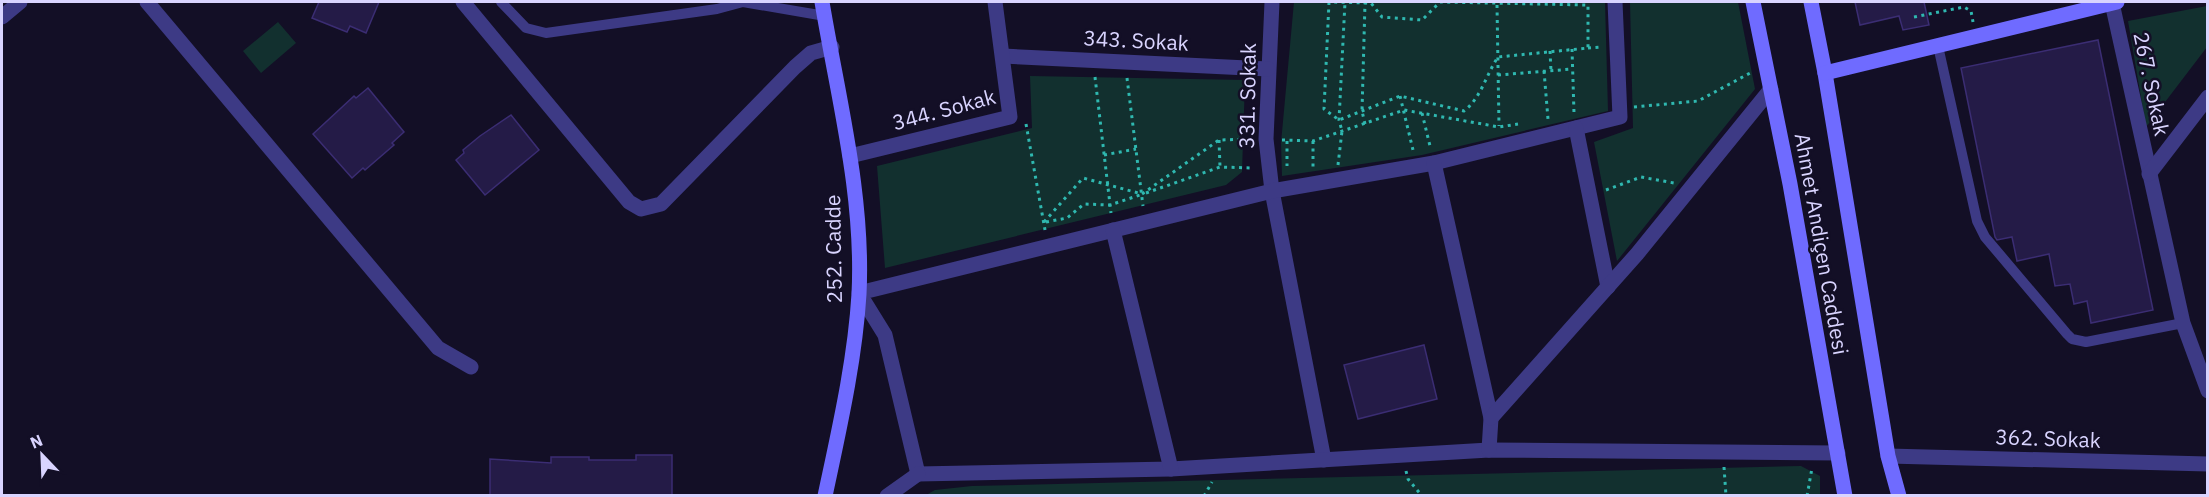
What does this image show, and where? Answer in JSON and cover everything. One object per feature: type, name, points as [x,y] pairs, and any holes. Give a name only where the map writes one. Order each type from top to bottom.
[{"type":"main road","name":"Ahmet Andiçen Caddesi","points":[[1753,2],[1845,495]]},
{"type":"main road","name":"Ahmet Andiçen Caddesi","points":[[1811,2],[1825,73],[1888,456],[1899,495]]},
{"type":"main road","points":[[1825,73],[2115,2]]},
{"type":"main road","name":"252. Cadde","points":[[824,9],[855,191],[859,292],[854,341],[825,495]]},
{"type":"street","points":[[2,16],[20,2]]},
{"type":"street","points":[[147,2],[438,348],[471,367]]},
{"type":"street","points":[[463,2],[629,202],[641,209],[661,204],[795,67],[811,53],[832,47]]},
{"type":"street","name":"344. Sokak","points":[[850,156],[1010,117],[995,2]]},
{"type":"street","name":"331. Sokak","points":[[1272,2],[1266,139],[1269,168],[1324,460]]},
{"type":"street","points":[[918,474],[885,335],[859,292],[1288,188],[1313,179],[1434,163],[1572,120],[1620,117],[1615,2]]},
{"type":"street","name":"267. Sokak","points":[[2115,2],[2149,174],[2183,323],[2208,391]]},
{"type":"street","name":"343. Sokak","points":[[1002,56],[1268,69]]},
{"type":"street","points":[[1491,418],[1608,287],[1771,89]]},
{"type":"street","name":"267. Sokak","points":[[2149,174],[2208,97]]},
{"type":"street","points":[[1572,120],[1608,287]]},
{"type":"street","points":[[1434,163],[1491,418],[1489,450]]},
{"type":"street","points":[[1113,230],[1171,469]]},
{"type":"street","points":[[887,495],[918,474],[1171,469],[1489,450],[1838,453]]},
{"type":"street","name":"362. Sokak","points":[[1888,456],[2208,464]]},
{"type":"lane","points":[[501,2],[526,28],[546,33],[717,9],[743,2],[824,9]]},
{"type":"lane","points":[[1938,46],[1977,221],[1985,237],[2067,334],[2072,339],[2086,342],[2183,323]]},
{"type":"path","points":[[1329,2],[1371,3],[1382,16],[1422,20],[1440,2],[1497,5],[1588,5],[1588,48],[1498,57],[1486,75],[1475,102],[1464,111],[1400,96],[1339,120],[1324,109],[1329,2]]},
{"type":"path","points":[[1313,141],[1313,179],[1338,166],[1342,131],[1339,120],[1345,2]]},
{"type":"path","points":[[1365,3],[1362,111],[1365,124]]},
{"type":"path","points":[[1497,5],[1499,127]]},
{"type":"path","points":[[1914,17],[1964,7],[1971,11],[1974,27]]},
{"type":"path","points":[[1572,49],[1572,120],[1585,114]]},
{"type":"path","points":[[1550,51],[1551,71]]},
{"type":"path","points":[[1093,60],[1113,230]]},
{"type":"path","points":[[1125,62],[1145,222]]},
{"type":"path","points":[[1620,108],[1698,101],[1765,64]]},
{"type":"path","points":[[1498,75],[1572,69]]},
{"type":"path","points":[[1544,71],[1548,119]]},
{"type":"path","points":[[1400,96],[1416,166]]},
{"type":"path","points":[[1142,194],[1219,140],[1313,141],[1404,110],[1499,127],[1528,122]]},
{"type":"path","points":[[1422,113],[1434,163]]},
{"type":"path","points":[[1538,121],[1557,118]]},
{"type":"path","points":[[1025,123],[1048,246]]},
{"type":"path","points":[[1219,140],[1220,167]]},
{"type":"path","points":[[1287,141],[1288,188]]},
{"type":"path","points":[[1104,155],[1136,149]]},
{"type":"path","points":[[1044,222],[1067,218],[1084,204],[1110,205],[1220,167],[1269,168]]},
{"type":"path","points":[[1590,195],[1641,177],[1690,186]]},
{"type":"path","points":[[1044,222],[1083,178],[1142,194]]},
{"type":"path","points":[[1723,452],[1726,495]]},
{"type":"path","points":[[1807,495],[1813,453]]},
{"type":"path","points":[[1402,455],[1408,479],[1422,495]]},
{"type":"green space","points":[[1294,2],[1605,2],[1608,111],[1422,155],[1282,176],[1281,143]]},
{"type":"green space","points":[[1630,2],[1738,2],[1755,89],[1617,261],[1594,142],[1633,128]]},
{"type":"green space","points":[[2207,6],[2207,47],[2146,127],[2128,21]]},
{"type":"green space","points":[[278,22],[296,43],[261,73],[243,51]]},
{"type":"green space","points":[[1030,76],[1245,80],[1242,172],[1226,185],[885,268],[877,166],[1032,128]]},
{"type":"green space","points":[[1801,466],[1820,476],[1820,495],[926,495],[935,490],[972,486]]},
{"type":"building","points":[[319,2],[379,2],[366,33],[350,26],[347,32],[312,18]]},
{"type":"building","points":[[1855,2],[1924,2],[1929,25],[1903,30],[1899,16],[1860,25]]},
{"type":"building","points":[[2098,40],[2153,310],[2091,323],[2087,301],[2074,304],[2070,284],[2055,286],[2049,254],[2017,261],[2012,237],[1997,240],[1995,237],[1961,68]]},
{"type":"building","points":[[368,88],[404,132],[392,143],[394,145],[352,178],[313,134],[354,96],[356,98]]},
{"type":"building","points":[[511,115],[539,150],[485,195],[456,160],[464,153],[463,150],[480,136]]},
{"type":"building","points":[[1424,345],[1437,399],[1358,419],[1344,365]]},
{"type":"building","points":[[636,455],[672,455],[672,495],[490,495],[490,459],[551,463],[551,457],[636,460]]}]
